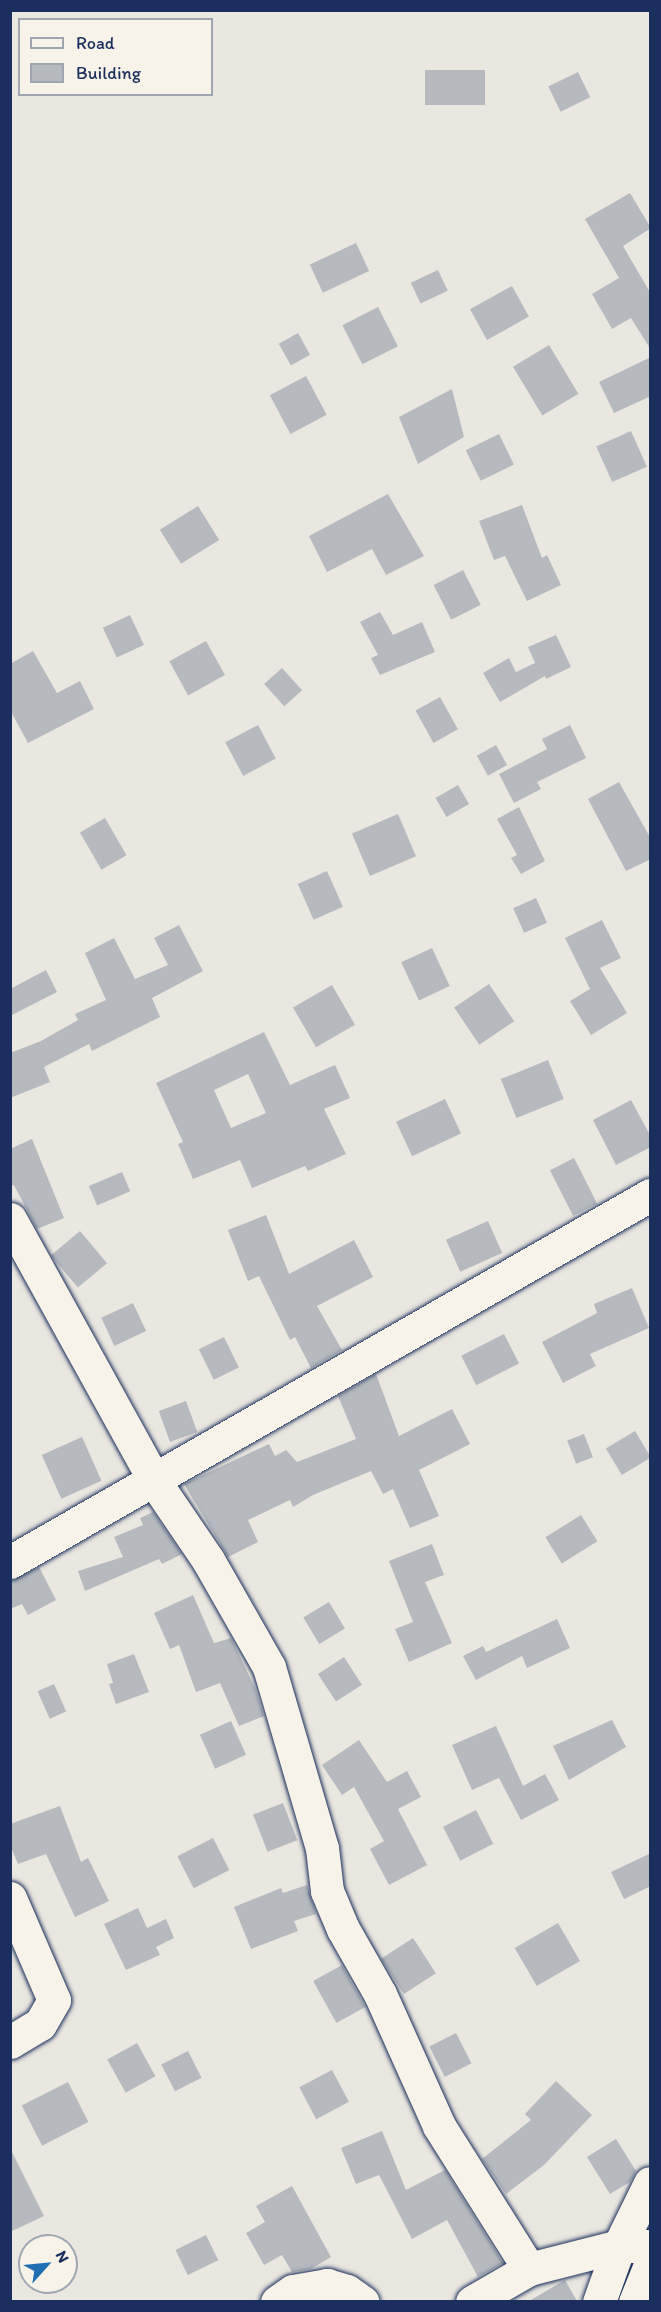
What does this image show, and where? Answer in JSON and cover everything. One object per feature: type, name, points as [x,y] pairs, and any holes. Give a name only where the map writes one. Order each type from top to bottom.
[{"type":"main road","points":[[10,1562],[155,1482],[651,1195]]},
{"type":"main road","points":[[10,1219],[155,1482],[208,1560],[269,1667],[319,1838],[327,1891],[343,1929],[381,1994],[439,2126],[530,2269]]},
{"type":"main road","points":[[10,1899],[54,2000],[40,2024],[10,2042]]},
{"type":"main road","points":[[599,2301],[635,2246],[651,2184]]},
{"type":"main road","points":[[472,2301],[530,2269],[635,2246]]},
{"type":"main road","points":[[635,2301],[651,2265]]},
{"type":"main road","points":[[277,2301],[293,2291],[327,2285],[347,2290],[363,2301]]},
{"type":"building","points":[[425,70],[485,70],[485,105],[425,105]]},
{"type":"building","points":[[578,72],[590,97],[561,112],[548,86]]},
{"type":"building","points":[[630,193],[651,228],[623,246],[651,294],[651,350],[631,318],[612,329],[592,294],[619,278],[585,219]]},
{"type":"building","points":[[356,243],[369,271],[323,293],[310,265]]},
{"type":"building","points":[[438,270],[448,291],[421,304],[411,283]]},
{"type":"building","points":[[512,286],[529,317],[487,340],[470,309]]},
{"type":"building","points":[[378,307],[398,346],[362,364],[342,325]]},
{"type":"building","points":[[298,333],[310,355],[291,366],[279,344]]},
{"type":"building","points":[[549,345],[578,394],[542,415],[513,367]]},
{"type":"building","points":[[651,357],[651,396],[614,413],[599,382]]},
{"type":"building","points":[[306,376],[327,415],[290,434],[270,395]]},
{"type":"building","points":[[452,389],[464,437],[418,464],[399,417]]},
{"type":"building","points":[[631,431],[647,467],[612,482],[596,446]]},
{"type":"building","points":[[499,434],[514,465],[481,481],[466,450]]},
{"type":"building","points":[[388,494],[424,556],[386,575],[372,549],[327,572],[309,536]]},
{"type":"building","points":[[522,505],[542,558],[547,555],[561,585],[527,601],[505,556],[494,560],[479,521]]},
{"type":"building","points":[[198,506],[219,540],[181,564],[160,530]]},
{"type":"building","points":[[463,570],[481,605],[451,620],[434,585]]},
{"type":"building","points":[[380,612],[393,635],[422,622],[435,652],[380,675],[371,658],[378,655],[360,622]]},
{"type":"building","points":[[130,615],[144,645],[117,658],[103,628]]},
{"type":"building","points":[[556,635],[571,667],[546,679],[545,676],[500,702],[483,673],[509,658],[516,672],[535,663],[528,647]]},
{"type":"building","points":[[206,641],[225,675],[188,695],[169,661]]},
{"type":"building","points":[[33,651],[57,693],[80,681],[94,709],[28,743],[10,710],[10,664]]},
{"type":"building","points":[[282,668],[302,690],[284,706],[264,684]]},
{"type":"building","points":[[440,697],[458,729],[433,743],[416,711]]},
{"type":"building","points":[[258,725],[276,759],[243,776],[225,742]]},
{"type":"building","points":[[570,725],[586,758],[537,782],[541,789],[514,803],[499,774],[547,749],[542,739]]},
{"type":"building","points":[[496,745],[507,765],[488,776],[477,756]]},
{"type":"building","points":[[619,782],[651,839],[651,859],[626,871],[588,799]]},
{"type":"building","points":[[458,785],[469,804],[446,817],[435,798]]},
{"type":"building","points":[[519,807],[545,861],[521,874],[511,858],[517,855],[497,819]]},
{"type":"building","points":[[398,814],[416,856],[370,876],[352,834]]},
{"type":"building","points":[[105,818],[126,855],[101,870],[80,832]]},
{"type":"building","points":[[327,871],[343,907],[314,920],[298,884]]},
{"type":"building","points":[[536,898],[547,923],[524,933],[513,908]]},
{"type":"building","points":[[602,920],[621,958],[600,968],[627,1013],[591,1035],[570,1001],[590,989],[565,938]]},
{"type":"building","points":[[179,925],[203,971],[152,998],[160,1017],[92,1051],[89,1044],[44,1067],[50,1082],[10,1098],[10,1053],[41,1041],[78,1020],[75,1014],[106,1000],[85,953],[114,938],[135,979],[168,965],[154,938]]},
{"type":"building","points":[[432,948],[450,986],[419,1000],[401,962]]},
{"type":"building","points":[[46,970],[57,992],[10,1016],[10,989]]},
{"type":"building","points":[[489,984],[514,1021],[479,1045],[454,1007]]},
{"type":"building","points":[[332,985],[355,1025],[316,1047],[293,1008]]},
{"type":"building","points":[[264,1032],[290,1085],[335,1065],[350,1098],[324,1109],[346,1154],[308,1171],[305,1166],[252,1188],[240,1160],[193,1179],[178,1144],[183,1142],[156,1083]],"holes":[[[248,1074],[266,1113],[231,1128],[214,1090]]]},
{"type":"building","points":[[548,1060],[564,1099],[516,1118],[501,1079]]},
{"type":"building","points":[[445,1099],[461,1133],[412,1156],[396,1122]]},
{"type":"building","points":[[631,1100],[651,1137],[651,1147],[616,1165],[593,1120]]},
{"type":"building","points":[[32,1139],[64,1218],[37,1229],[14,1185],[10,1186],[10,1149]]},
{"type":"building","points":[[574,1158],[597,1203],[573,1216],[550,1170]]},
{"type":"building","points":[[122,1172],[130,1191],[97,1205],[89,1186]]},
{"type":"building","points":[[266,1215],[289,1274],[354,1240],[373,1277],[317,1306],[342,1350],[311,1368],[295,1337],[290,1340],[259,1276],[248,1281],[228,1230]]},
{"type":"building","points":[[488,1221],[502,1253],[460,1272],[446,1240]]},
{"type":"building","points":[[80,1231],[107,1263],[78,1288],[51,1255]]},
{"type":"building","points":[[632,1288],[649,1328],[590,1354],[596,1366],[563,1383],[542,1342],[597,1313],[594,1304]]},
{"type":"building","points":[[133,1303],[146,1331],[114,1346],[101,1318]]},
{"type":"building","points":[[504,1334],[519,1363],[476,1385],[461,1356]]},
{"type":"building","points":[[224,1337],[239,1368],[214,1380],[199,1349]]},
{"type":"building","points":[[376,1374],[399,1436],[452,1409],[470,1444],[419,1470],[439,1516],[410,1528],[393,1489],[383,1494],[371,1471],[313,1495],[293,1507],[290,1500],[248,1520],[258,1542],[228,1557],[184,1484],[269,1444],[275,1456],[286,1450],[297,1462],[356,1439],[338,1396]]},
{"type":"building","points":[[186,1401],[197,1432],[170,1442],[159,1411]]},
{"type":"building","points":[[635,1431],[650,1458],[622,1475],[606,1449]]},
{"type":"building","points":[[584,1434],[593,1457],[576,1464],[567,1440]]},
{"type":"building","points":[[82,1437],[102,1481],[61,1499],[42,1455]]},
{"type":"building","points":[[153,1512],[182,1554],[162,1564],[159,1559],[85,1591],[78,1571],[123,1557],[114,1537],[143,1525],[140,1518]]},
{"type":"building","points":[[581,1515],[597,1541],[562,1564],[545,1537]]},
{"type":"building","points":[[432,1544],[444,1575],[425,1582],[452,1643],[409,1662],[395,1629],[413,1622],[389,1561]]},
{"type":"building","points":[[39,1567],[56,1600],[28,1615],[22,1604],[10,1609],[10,1581]]},
{"type":"building","points":[[193,1595],[214,1643],[231,1638],[255,1688],[264,1716],[239,1726],[220,1683],[196,1692],[179,1645],[170,1649],[154,1613]]},
{"type":"building","points":[[329,1602],[345,1629],[319,1644],[303,1617]]},
{"type":"building","points":[[557,1619],[570,1648],[527,1668],[522,1656],[476,1680],[463,1656],[483,1646],[486,1652]]},
{"type":"building","points":[[134,1654],[149,1692],[116,1704],[109,1684],[113,1683],[107,1664]]},
{"type":"building","points":[[344,1657],[362,1685],[336,1702],[318,1674]]},
{"type":"building","points":[[54,1684],[66,1711],[50,1719],[38,1691]]},
{"type":"building","points":[[612,1720],[626,1747],[569,1780],[553,1746]]},
{"type":"building","points":[[231,1721],[246,1755],[215,1769],[200,1735]]},
{"type":"building","points":[[496,1726],[523,1786],[545,1774],[559,1800],[521,1820],[499,1778],[472,1790],[452,1745]]},
{"type":"building","points":[[359,1740],[387,1782],[407,1771],[421,1797],[398,1809],[427,1865],[389,1885],[370,1849],[384,1841],[354,1787],[342,1795],[322,1765]]},
{"type":"building","points":[[283,1803],[297,1840],[267,1852],[253,1814]]},
{"type":"building","points":[[60,1806],[81,1862],[88,1858],[109,1901],[75,1917],[46,1854],[18,1864],[10,1845],[10,1824]]},
{"type":"building","points":[[476,1810],[493,1844],[460,1861],[443,1827]]},
{"type":"building","points":[[213,1838],[229,1870],[194,1888],[177,1856]]},
{"type":"building","points":[[651,1853],[651,1886],[624,1899],[611,1872]]},
{"type":"building","points":[[307,1885],[316,1914],[294,1921],[298,1931],[251,1949],[234,1907],[281,1888],[283,1893]]},
{"type":"building","points":[[138,1908],[147,1928],[166,1919],[174,1938],[156,1947],[160,1955],[126,1970],[104,1924]]},
{"type":"building","points":[[558,1923],[580,1961],[537,1986],[515,1948]]},
{"type":"building","points":[[413,1938],[436,1973],[404,1994],[381,1959]]},
{"type":"building","points":[[342,1965],[365,2007],[336,2023],[313,1981]]},
{"type":"building","points":[[456,2033],[471,2063],[445,2077],[429,2047]]},
{"type":"building","points":[[137,2043],[155,2076],[126,2093],[107,2059]]},
{"type":"building","points":[[188,2051],[202,2078],[175,2091],[161,2065]]},
{"type":"building","points":[[332,2070],[349,2102],[316,2119],[299,2087]]},
{"type":"building","points":[[556,2081],[592,2115],[544,2165],[506,2194],[482,2159],[531,2120],[525,2114]]},
{"type":"building","points":[[68,2082],[88,2122],[42,2146],[22,2106]]},
{"type":"building","points":[[382,2131],[406,2190],[445,2170],[503,2263],[478,2277],[447,2220],[412,2239],[379,2175],[356,2184],[341,2148]]},
{"type":"building","points":[[616,2139],[636,2171],[630,2182],[610,2194],[587,2157]]},
{"type":"building","points":[[10,2148],[44,2216],[10,2232]]},
{"type":"building","points":[[292,2186],[331,2257],[311,2269],[292,2272],[282,2255],[264,2265],[246,2233],[265,2222],[256,2206]]},
{"type":"building","points":[[206,2235],[218,2260],[188,2275],[175,2250]]},
{"type":"building","points":[[565,2280],[577,2301],[529,2301]]}]
